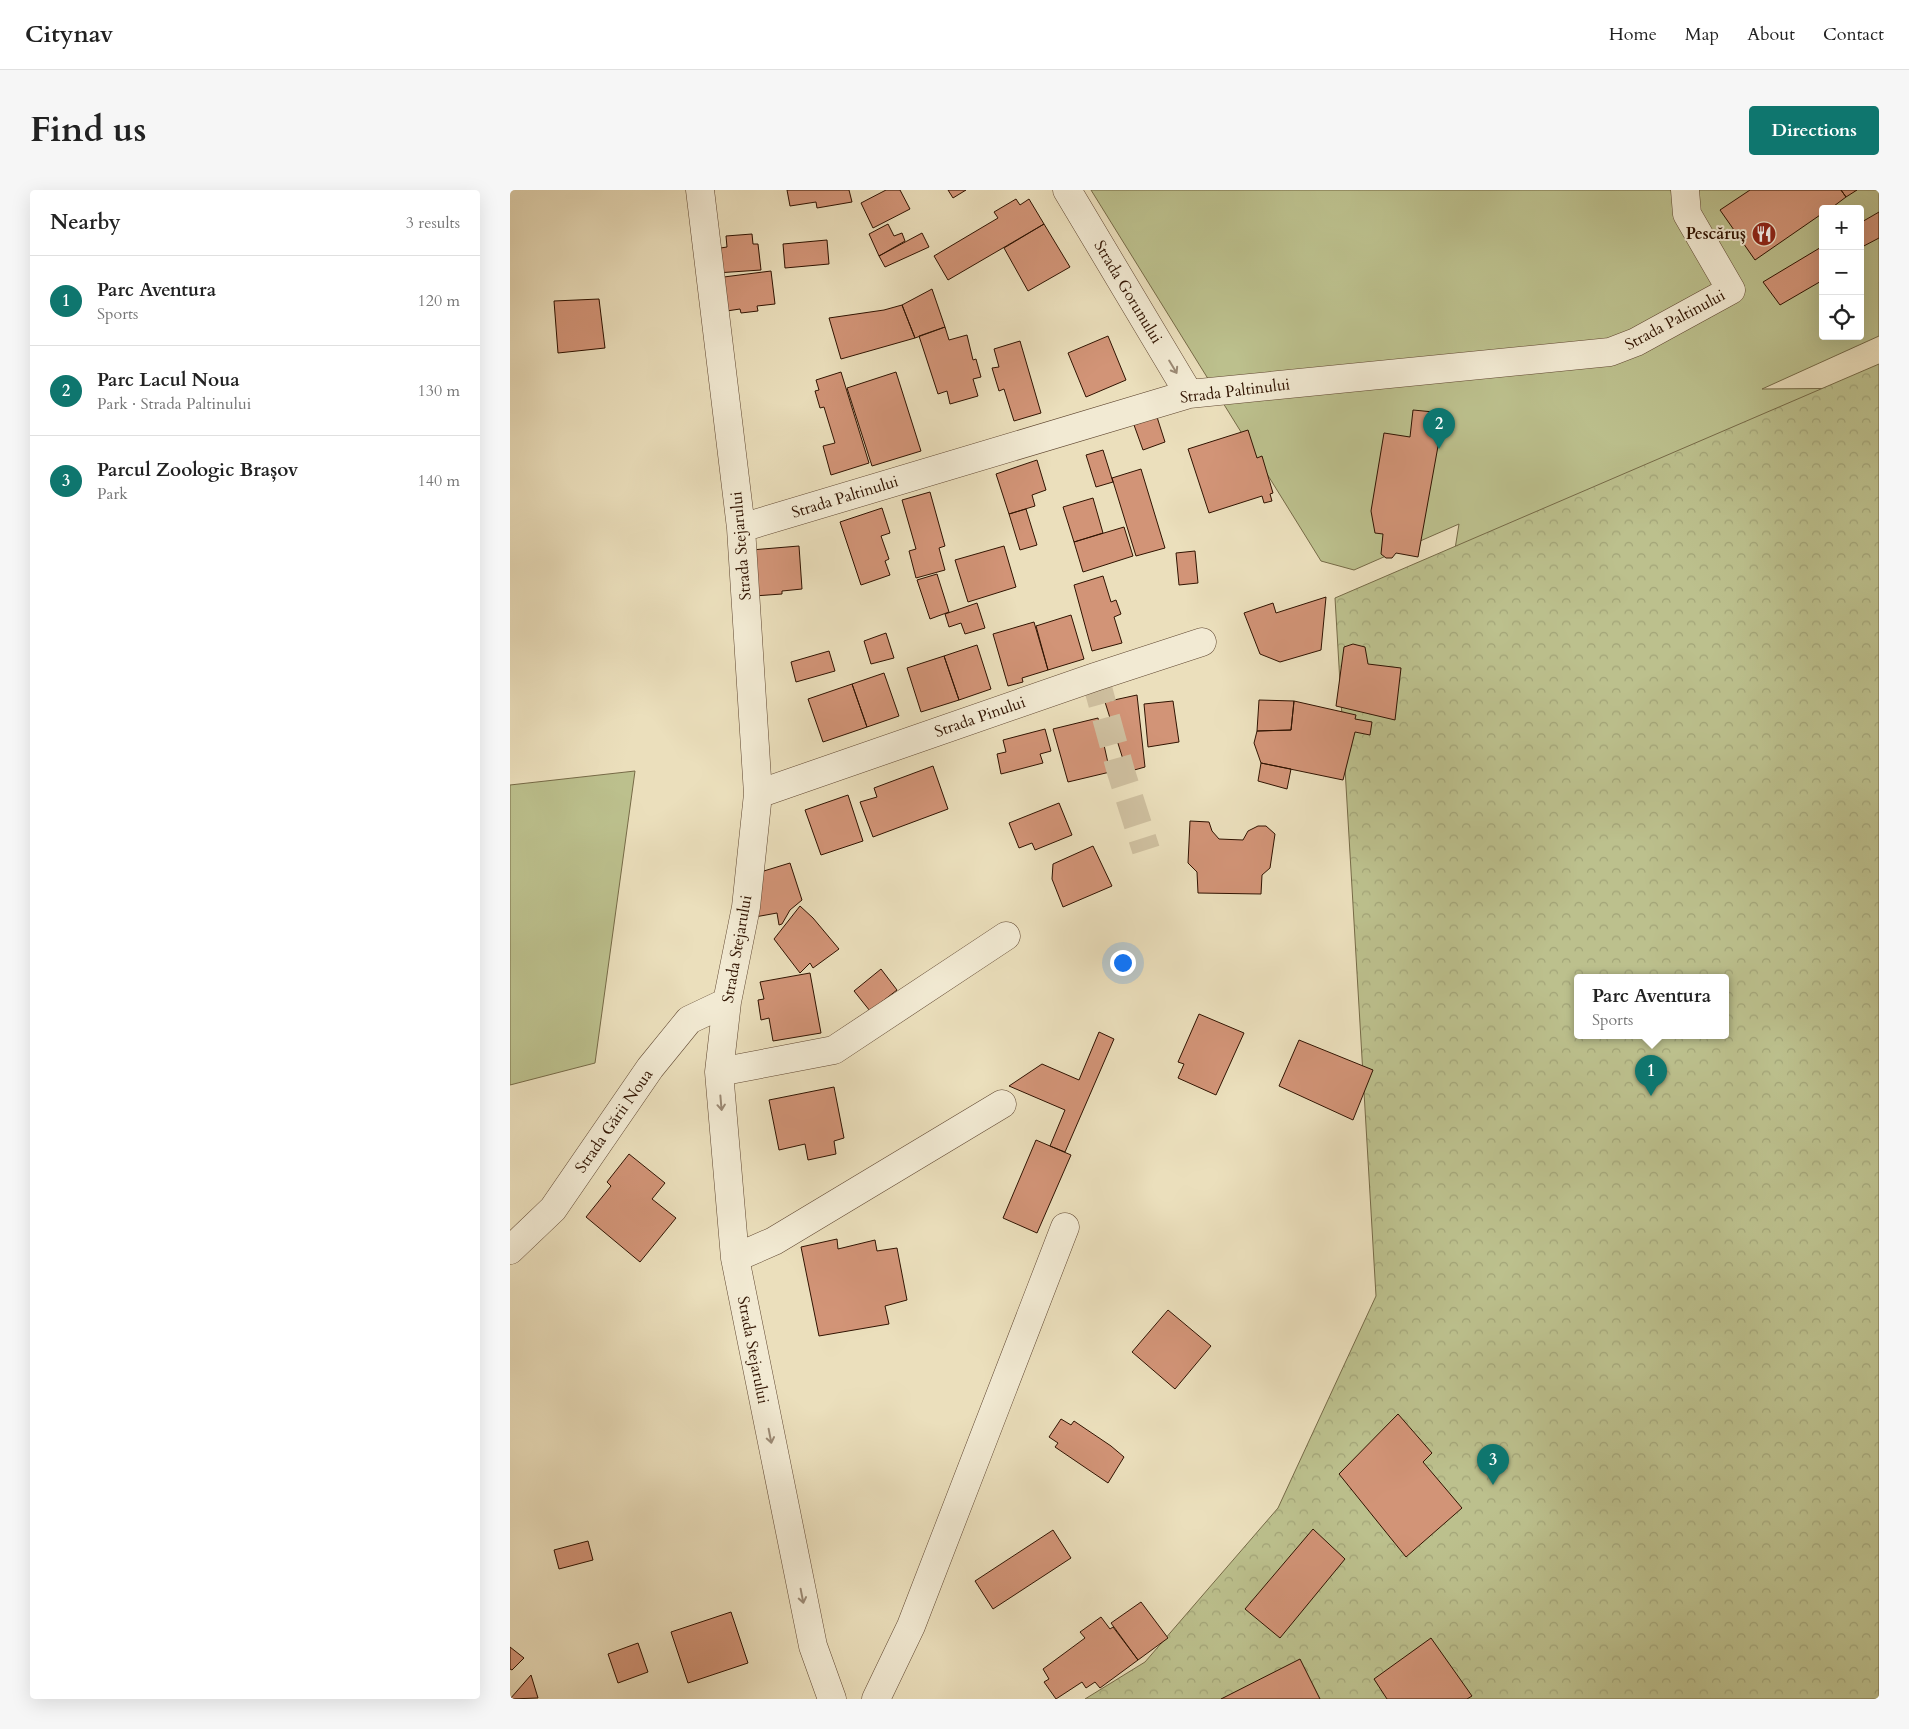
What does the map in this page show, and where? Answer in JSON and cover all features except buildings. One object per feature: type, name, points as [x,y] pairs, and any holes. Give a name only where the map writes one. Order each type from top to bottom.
[{"type":"street","name":"Strada Stejarului","points":[[700,190],[740,528],[758,794],[746,907],[727,1002],[719,1072],[735,1258],[811,1637],[832,1699]]},
{"type":"street","name":"Strada Gorunului","points":[[1067,190],[1189,394]]},
{"type":"street","name":"Strada Paltinului","points":[[740,528],[1189,394],[1610,352],[1636,342],[1731,290],[1687,214],[1685,190]]},
{"type":"street","name":"Strada Pinului","points":[[758,794],[1095,676],[1202,642]]},
{"type":"street","points":[[719,1072],[834,1050],[1006,936]]},
{"type":"street","name":"Strada Gării Noua","points":[[510,1250],[553,1209],[650,1068],[689,1020],[727,1002]]},
{"type":"street","points":[[735,1258],[774,1242],[1002,1104]]},
{"type":"street","points":[[876,1699],[911,1626],[1065,1227]]},
{"type":"green space","points":[[1091,190],[1879,190],[1879,336],[1762,389],[1879,388],[1879,1493],[1410,830],[1459,524],[1354,570],[1321,561]]},
{"type":"green space","points":[[1879,364],[1879,1699],[1085,1699],[1145,1662],[1278,1508],[1376,1296],[1335,598]]},
{"type":"green space","points":[[635,771],[595,1063],[510,1085],[510,785]]},
{"type":"tunnel","points":[[1095,677],[1121,772],[1146,850]]},
{"type":"place","name":"Pescăruș","points":[[1764,234]]},
{"type":"place","name":"Parc Lacul Noua","points":[[1439,449]]},
{"type":"place","name":"Parc Aventura","points":[[1651,1096]]},
{"type":"place","name":"Parcul Zoologic Brașov","points":[[1493,1485]]}]
